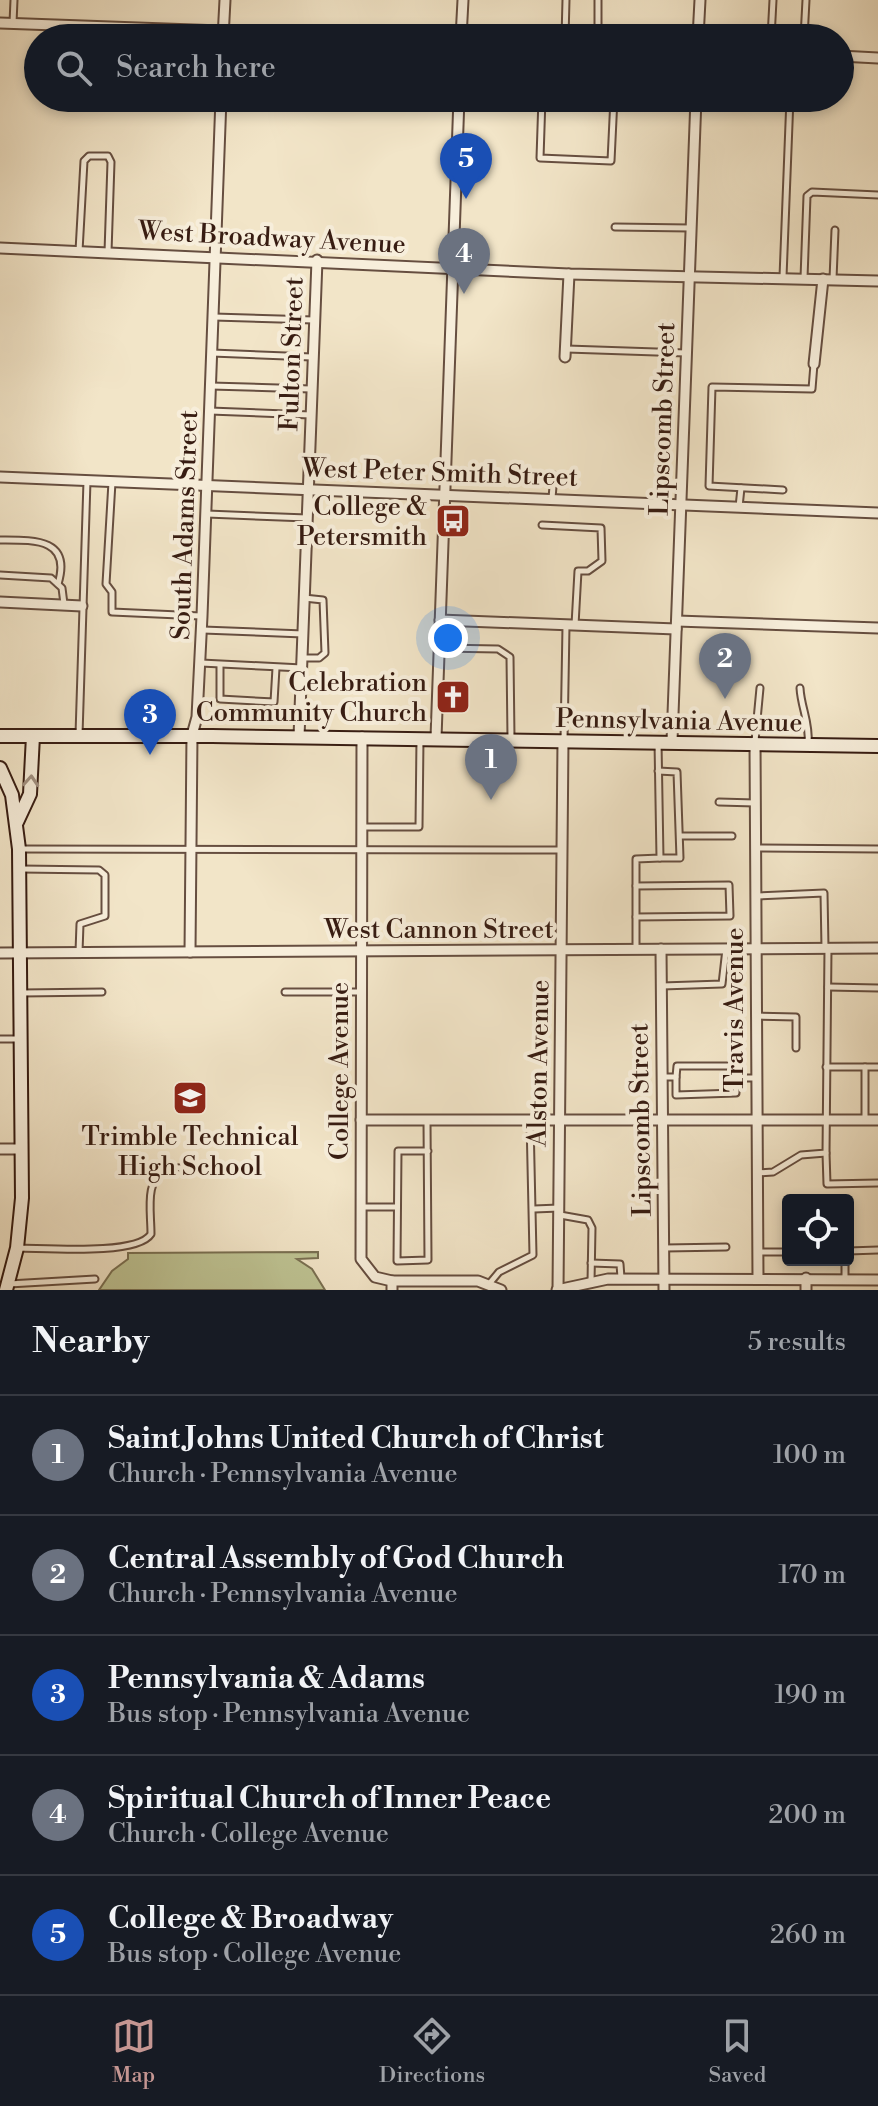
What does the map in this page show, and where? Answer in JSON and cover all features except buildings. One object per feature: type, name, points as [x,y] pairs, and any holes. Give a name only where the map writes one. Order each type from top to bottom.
[{"type":"street","points":[[224,24],[225,0]]},
{"type":"street","points":[[462,24],[463,0]]},
{"type":"street","points":[[699,24],[700,0]]},
{"type":"street","points":[[0,23],[32,24]]},
{"type":"street","points":[[854,57],[878,58]]},
{"type":"street","name":"South Adams Street","points":[[190,952],[192,735],[197,717],[202,630],[221,112]]},
{"type":"street","points":[[436,738],[459,112]]},
{"type":"street","name":"Lipscomb Street","points":[[672,741],[695,112]]},
{"type":"street","name":"West Broadway Avenue","points":[[0,248],[317,260],[569,274],[878,281]]},
{"type":"street","name":"Fulton Street","points":[[299,737],[317,260]]},
{"type":"street","points":[[565,353],[569,274]]},
{"type":"street","points":[[814,364],[828,279]]},
{"type":"street","name":"West Peter Smith Street","points":[[0,477],[878,513]]},
{"type":"street","points":[[0,602],[82,606]]},
{"type":"street","points":[[440,620],[571,625],[878,628]]},
{"type":"street","name":"Pennsylvania Avenue","points":[[0,736],[192,735],[878,746]]},
{"type":"street","points":[[17,822],[30,794],[33,736]]},
{"type":"street","name":"College Avenue","points":[[362,737],[361,1207],[364,1266],[375,1277],[392,1286]]},
{"type":"street","name":"Alston Avenue","points":[[558,1290],[563,740]]},
{"type":"street","name":"Travis Avenue","points":[[755,742],[758,1278]]},
{"type":"street","points":[[0,768],[12,795],[20,869],[22,1149],[17,1248],[7,1287]]},
{"type":"street","name":"West Cannon Street","points":[[0,953],[878,948]]},
{"type":"street","name":"Lipscomb Street","points":[[661,949],[664,1290]]},
{"type":"street","points":[[361,1120],[878,1120]]},
{"type":"street","points":[[0,1149],[22,1149]]},
{"type":"street","points":[[558,1290],[621,1278],[878,1280]]},
{"type":"street","points":[[806,1278],[806,1290]]},
{"type":"street","points":[[392,1286],[450,1279],[488,1284],[501,1290]]},
{"type":"lane","points":[[13,23],[14,0]]},
{"type":"lane","points":[[565,24],[566,0]]},
{"type":"lane","points":[[598,0],[598,24]]},
{"type":"lane","points":[[772,24],[773,0]]},
{"type":"lane","points":[[805,24],[806,0]]},
{"type":"lane","points":[[542,112],[540,158],[611,161],[613,112]]},
{"type":"lane","points":[[783,277],[789,112]]},
{"type":"lane","points":[[79,251],[84,161],[89,156],[108,156],[111,162],[108,252]]},
{"type":"lane","points":[[804,278],[807,196],[812,192],[878,195]]},
{"type":"lane","points":[[615,227],[691,228]]},
{"type":"lane","points":[[828,279],[835,230]]},
{"type":"lane","points":[[214,317],[315,320]]},
{"type":"lane","points":[[212,353],[313,357]]},
{"type":"lane","points":[[565,353],[686,353]]},
{"type":"lane","points":[[783,490],[709,486],[712,387],[812,389],[814,364]]},
{"type":"lane","points":[[211,386],[312,389]]},
{"type":"lane","points":[[210,411],[311,415]]},
{"type":"lane","points":[[552,498],[554,475]]},
{"type":"lane","points":[[79,736],[87,480]]},
{"type":"lane","points":[[112,482],[106,584],[112,592],[112,612],[202,616]]},
{"type":"lane","points":[[739,507],[741,488]]},
{"type":"lane","points":[[206,514],[307,518]]},
{"type":"lane","points":[[542,525],[601,528],[602,561],[588,571],[578,571],[563,740]]},
{"type":"lane","points":[[0,540],[35,542],[57,549],[61,556],[58,584]]},
{"type":"lane","points":[[0,575],[47,577],[64,592],[64,605]]},
{"type":"lane","points":[[200,663],[276,668],[319,658],[325,653],[323,600],[303,598]]},
{"type":"lane","points":[[202,630],[303,634]]},
{"type":"lane","points":[[439,648],[498,649],[510,657],[511,739]]},
{"type":"lane","points":[[220,665],[220,699],[274,702],[276,668]]},
{"type":"lane","points":[[755,742],[760,688]]},
{"type":"lane","points":[[800,688],[801,706],[809,726],[808,744]]},
{"type":"lane","points":[[362,827],[419,827],[420,738]]},
{"type":"lane","points":[[658,741],[660,858]]},
{"type":"lane","points":[[636,949],[636,859],[680,858],[677,772],[658,771]]},
{"type":"lane","points":[[719,802],[755,803]]},
{"type":"lane","points":[[680,836],[732,836]]},
{"type":"lane","points":[[756,848],[878,849]]},
{"type":"lane","points":[[19,849],[562,850]]},
{"type":"lane","points":[[20,869],[99,870],[105,875],[105,916],[80,924],[79,953]]},
{"type":"lane","points":[[636,886],[729,885],[730,916],[636,917]]},
{"type":"lane","points":[[756,896],[824,893],[828,987],[827,1184],[878,1183]]},
{"type":"lane","points":[[661,986],[722,984],[726,949]]},
{"type":"lane","points":[[828,987],[878,988]]},
{"type":"lane","points":[[21,993],[102,992]]},
{"type":"lane","points":[[285,992],[361,992]]},
{"type":"lane","points":[[756,1016],[796,1017],[796,1048]]},
{"type":"lane","points":[[0,1039],[21,1039]]},
{"type":"lane","points":[[677,1066],[736,1066],[736,1093],[676,1095],[676,1077],[677,1066]]},
{"type":"lane","points":[[826,1067],[878,1067]]},
{"type":"lane","points":[[865,1067],[865,1120]]},
{"type":"lane","points":[[662,1077],[676,1077]]},
{"type":"lane","points":[[736,1078],[757,1078]]},
{"type":"lane","points":[[427,1120],[428,1151],[428,1260],[397,1261],[398,1151],[428,1151]]},
{"type":"lane","points":[[488,1284],[499,1272],[533,1255],[530,1120]]},
{"type":"lane","points":[[757,1173],[773,1172],[801,1155],[826,1153]]},
{"type":"lane","points":[[17,1248],[93,1249],[140,1244],[151,1234],[152,1181],[159,1173],[167,1168],[250,1167]]},
{"type":"lane","points":[[361,1207],[397,1207]]},
{"type":"lane","points":[[534,1209],[559,1211],[588,1220],[592,1228],[591,1282]]},
{"type":"lane","points":[[664,1248],[726,1247]]},
{"type":"lane","points":[[854,1251],[878,1250]]},
{"type":"lane","points":[[758,1252],[782,1252]]},
{"type":"lane","points":[[591,1263],[620,1264],[621,1278]]},
{"type":"lane","points":[[845,1266],[845,1279]]},
{"type":"lane","points":[[7,1287],[95,1279]]},
{"type":"green space","points":[[318,1252],[318,1258],[297,1259],[312,1269],[325,1290],[99,1290],[112,1271],[128,1259],[128,1253]]},
{"type":"place","name":"College & Broadway","points":[[466,199]]},
{"type":"place","name":"Spiritual Church of Inner Peace","points":[[464,294]]},
{"type":"place","name":"College & Petersmith","points":[[453,521]]},
{"type":"place","name":"Celebration Community Church","points":[[453,697]]},
{"type":"place","name":"Central Assembly of God Church","points":[[725,699]]},
{"type":"place","name":"Pennsylvania & Adams","points":[[150,755]]},
{"type":"place","name":"Saint Johns United Church of Christ","points":[[491,800]]},
{"type":"place","name":"Trimble Technical High School","points":[[190,1098]]}]
